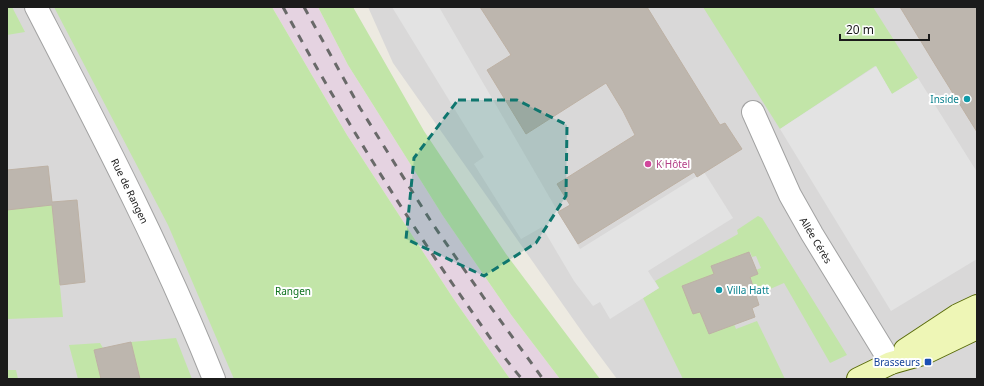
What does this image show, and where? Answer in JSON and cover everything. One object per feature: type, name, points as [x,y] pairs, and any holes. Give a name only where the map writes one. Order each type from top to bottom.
[{"type":"main road","points":[[891,363],[922,338],[958,315],[977,306]]},
{"type":"main road","points":[[858,379],[891,363],[923,354],[977,328]]},
{"type":"street","name":"Rue de Rangen","points":[[36,7],[111,152],[162,257],[214,379]]},
{"type":"street","name":"Allée Cérès","points":[[753,112],[790,195],[812,234],[891,363]]},
{"type":"highlighted area","points":[[458,100],[517,100],[567,125],[566,196],[536,243],[484,276],[406,239],[414,158]]},
{"type":"shaded area","points":[[7,7],[256,7],[469,379],[7,379]]},
{"type":"shaded area","points":[[272,7],[318,7],[348,65],[443,216],[512,316],[560,379],[510,379],[453,298],[347,135]]},
{"type":"shaded area","points":[[368,7],[977,7],[977,379],[617,379],[585,336],[393,63]]},
{"type":"shaded area","points":[[392,7],[439,7],[580,249],[704,172],[733,218],[648,271],[659,288],[610,319],[600,302],[593,306],[574,281],[542,227],[521,239],[474,164],[484,157]]},
{"type":"shaded area","points":[[876,66],[892,94],[918,78],[977,172],[977,259],[891,311],[780,129]]},
{"type":"green space","points":[[7,7],[12,7],[25,32],[7,35]]},
{"type":"green space","name":"Rangen","points":[[54,7],[272,7],[347,135],[453,298],[510,379],[234,379],[168,225]]},
{"type":"green space","points":[[318,7],[353,7],[424,131],[506,254],[600,379],[560,379],[512,316],[443,216],[348,65]]},
{"type":"green space","points":[[703,7],[873,7],[918,78],[892,94],[875,66],[780,129]]},
{"type":"green space","points":[[52,205],[63,317],[7,319],[7,210]]},
{"type":"green space","points":[[758,216],[762,218],[847,355],[830,363],[784,283],[756,295],[750,277],[758,274],[756,270],[761,268],[756,256],[752,257],[750,252],[711,266],[714,274],[683,286],[693,314],[700,312],[709,334],[734,324],[736,329],[757,321],[785,379],[683,379],[643,298],[659,288],[655,281],[738,234],[737,230]]},
{"type":"green space","points":[[176,338],[192,379],[140,379],[131,342]]},
{"type":"green space","points":[[100,343],[103,348],[94,351],[101,379],[78,379],[69,345]]},
{"type":"green space","points":[[7,370],[16,370],[18,379],[7,379]]},
{"type":"building","points":[[480,7],[647,7],[720,125],[725,123],[742,149],[697,177],[694,172],[578,244],[558,212],[570,205],[557,184],[635,135],[623,111],[606,83],[526,134],[487,70],[511,55]]},
{"type":"building","points":[[900,7],[977,7],[977,132],[936,66]]},
{"type":"building","points":[[48,166],[52,202],[77,200],[85,282],[60,285],[52,205],[7,210],[7,170]]},
{"type":"building","name":"Villa Hatt","points":[[749,252],[758,274],[750,277],[759,305],[752,308],[755,317],[709,334],[700,312],[693,314],[682,286],[714,274],[711,266]]},
{"type":"building","points":[[131,342],[140,379],[101,379],[94,350]]},
{"type":"railway","points":[[283,7],[344,114],[408,218],[487,333],[522,379]]},
{"type":"railway","points":[[304,7],[360,108],[432,223],[543,379]]},
{"type":"place","name":"Inside","points":[[967,99]]},
{"type":"place","name":"K Hôtel","points":[[648,164]]},
{"type":"place","name":"Villa Hatt","points":[[719,290]]},
{"type":"place","name":"Brasseurs","points":[[928,362]]}]
